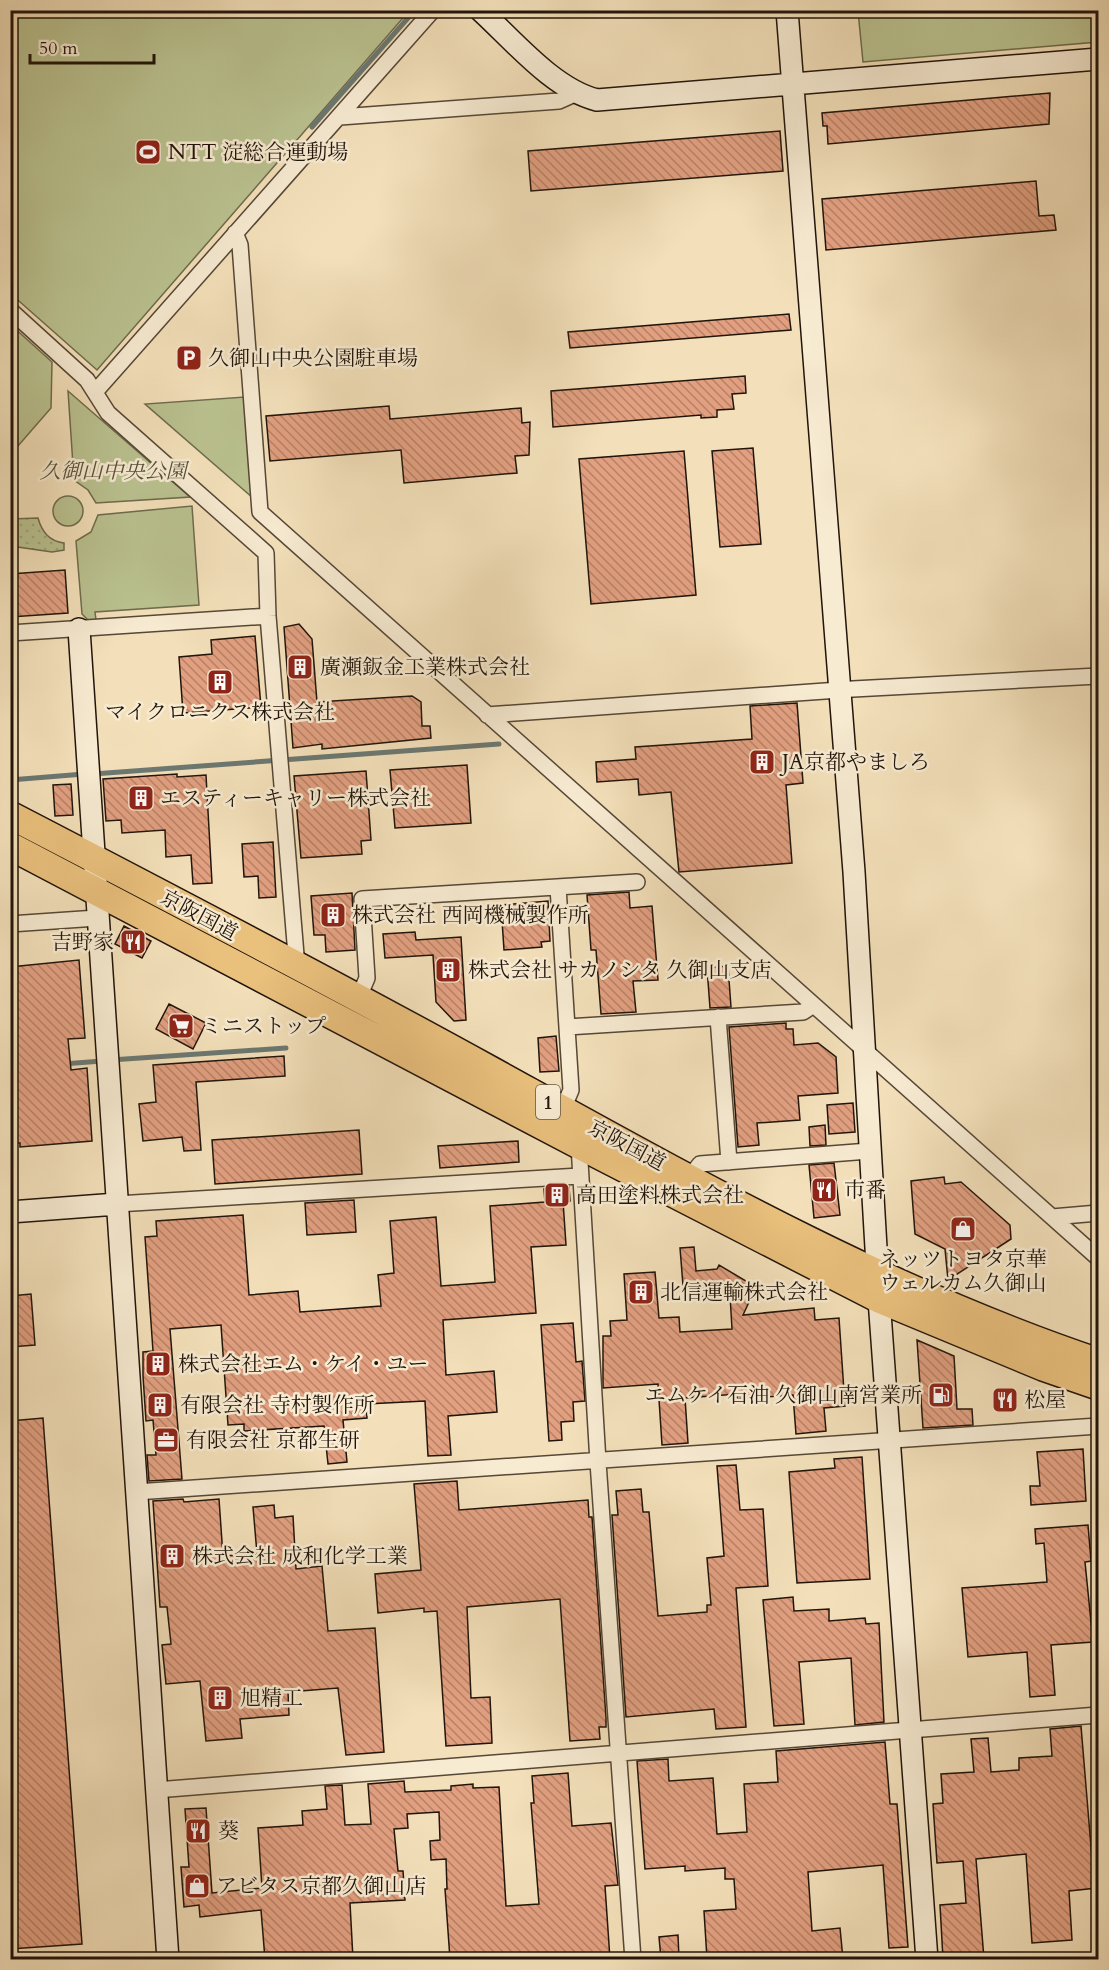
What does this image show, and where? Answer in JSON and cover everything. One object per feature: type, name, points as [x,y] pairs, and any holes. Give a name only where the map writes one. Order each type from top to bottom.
[{"type":"highway","name":"京阪国道","points":[[10,815],[359,998],[689,1178],[878,1285],[1098,1362]]},
{"type":"highway","name":"京阪国道","points":[[10,846],[95,888],[579,1145],[878,1285],[1043,1366],[1098,1386]]},
{"type":"street","points":[[95,392],[433,10]]},
{"type":"street","points":[[480,10],[502,25],[557,80],[577,93],[597,100],[793,82],[1098,59]]},
{"type":"street","points":[[787,10],[867,1053],[869,1151],[927,1959]]},
{"type":"street","points":[[340,117],[559,101],[577,93]]},
{"type":"street","points":[[235,233],[240,245],[260,512],[812,1006],[1098,1258]]},
{"type":"street","points":[[10,310],[74,368],[95,392],[108,413],[266,553],[268,616],[297,967]]},
{"type":"street","points":[[10,633],[268,616]]},
{"type":"street","points":[[79,629],[168,1959]]},
{"type":"street","points":[[488,715],[840,690],[1098,675]]},
{"type":"street","points":[[359,998],[367,978],[362,899],[638,882]]},
{"type":"street","points":[[558,887],[571,1090],[563,1109]]},
{"type":"street","points":[[10,924],[97,918]]},
{"type":"street","points":[[567,1027],[803,1012],[812,1006]]},
{"type":"street","points":[[718,1017],[729,1162]]},
{"type":"street","points":[[579,1145],[598,1462],[633,1959]]},
{"type":"street","points":[[689,1178],[700,1164],[869,1151]]},
{"type":"street","points":[[10,1212],[580,1176]]},
{"type":"street","points":[[1052,1217],[1098,1213]]},
{"type":"street","points":[[136,1492],[1098,1426]]},
{"type":"street","points":[[156,1790],[1098,1715]]},
{"type":"green space","name":"NTT 淀総合運動場","points":[[11,10],[409,11],[97,370],[11,294]]},
{"type":"green space","points":[[858,11],[1098,11],[1098,42],[863,62]]},
{"type":"green space","points":[[11,325],[52,362],[51,408],[11,454]]},
{"type":"green space","name":"久御山中央公園","points":[[68,391],[190,497],[96,503],[88,490],[74,480]]},
{"type":"green space","points":[[245,397],[253,498],[145,404]]},
{"type":"green space","points":[[68,496],[79,500],[83,511],[79,522],[68,526],[57,522],[53,511],[57,500]]},
{"type":"green space","points":[[192,506],[199,605],[95,612],[96,620],[88,620],[82,614],[76,541],[91,532],[98,515]]},
{"type":"green space","points":[[38,518],[47,535],[64,543],[64,550],[52,552],[11,546],[11,519]]},
{"type":"building","points":[[1050,93],[1049,124],[828,144],[827,126],[823,126],[822,113]]},
{"type":"building","points":[[780,131],[783,171],[531,191],[528,151]]},
{"type":"building","points":[[1036,181],[1039,216],[1054,215],[1056,230],[826,250],[822,199]]},
{"type":"building","points":[[789,314],[791,330],[570,348],[568,332]]},
{"type":"building","points":[[745,376],[746,393],[732,394],[734,409],[717,410],[717,417],[701,418],[701,415],[553,427],[551,391]]},
{"type":"building","points":[[389,406],[390,419],[521,408],[522,423],[530,422],[529,455],[515,456],[517,473],[404,483],[401,450],[270,461],[266,416]]},
{"type":"building","points":[[753,448],[761,544],[720,547],[712,451]]},
{"type":"building","points":[[684,451],[696,595],[591,604],[579,459]]},
{"type":"building","points":[[65,570],[68,613],[10,617],[10,574]]},
{"type":"building","name":"廣瀬鈑金工業株式会社","points":[[299,624],[312,639],[317,702],[412,696],[421,702],[422,726],[430,726],[431,738],[322,749],[322,744],[293,748],[284,627]]},
{"type":"building","name":"マイクロニクス株式会社","points":[[255,636],[261,707],[183,713],[179,657],[212,654],[211,640]]},
{"type":"building","points":[[797,703],[803,783],[786,785],[792,863],[679,872],[671,792],[639,795],[638,779],[597,782],[596,762],[636,759],[635,747],[752,739],[750,706]]},
{"type":"building","points":[[467,765],[471,823],[395,828],[390,770]]},
{"type":"building","points":[[366,771],[371,840],[361,841],[362,854],[301,858],[294,776]]},
{"type":"building","points":[[177,774],[177,777],[206,775],[212,883],[193,884],[191,855],[166,857],[165,830],[122,833],[121,820],[106,821],[103,779]]},
{"type":"building","points":[[71,784],[73,815],[55,816],[53,785]]},
{"type":"building","points":[[273,842],[276,897],[259,898],[258,876],[244,877],[242,844]]},
{"type":"building","points":[[629,892],[630,908],[652,906],[658,980],[633,981],[636,1012],[601,1014],[596,950],[591,950],[587,895]]},
{"type":"building","name":"株式会社 西岡機械製作所","points":[[352,893],[355,950],[326,952],[325,935],[314,935],[311,896]]},
{"type":"building","points":[[548,901],[550,941],[541,942],[542,947],[504,950],[501,905]]},
{"type":"building","name":"吉野家","points":[[124,926],[151,941],[142,958],[115,944]]},
{"type":"building","name":"株式会社 サカノシタ 久御山支店","points":[[415,932],[416,940],[461,937],[466,1020],[454,1021],[436,1002],[433,955],[385,958],[383,934]]},
{"type":"building","points":[[79,960],[85,1038],[68,1039],[71,1070],[87,1068],[92,1141],[20,1147],[20,1143],[10,1143],[10,967]]},
{"type":"building","points":[[728,966],[731,1007],[710,1008],[707,968]]},
{"type":"building","name":"ミニストップ","points":[[169,1004],[206,1023],[193,1049],[156,1029]]},
{"type":"building","points":[[786,1023],[786,1029],[793,1029],[794,1045],[818,1043],[836,1057],[838,1093],[798,1096],[800,1120],[757,1123],[759,1145],[738,1147],[729,1027]]},
{"type":"building","points":[[556,1036],[559,1071],[540,1072],[538,1038]]},
{"type":"building","points":[[284,1056],[285,1076],[196,1082],[201,1150],[184,1151],[182,1137],[143,1141],[139,1104],[156,1102],[153,1065]]},
{"type":"building","points":[[853,1103],[855,1132],[829,1134],[827,1105]]},
{"type":"building","points":[[825,1125],[826,1145],[810,1146],[809,1127]]},
{"type":"building","points":[[359,1130],[362,1174],[215,1184],[212,1140]]},
{"type":"building","points":[[518,1141],[519,1162],[440,1168],[438,1146]]},
{"type":"building","name":"市番","points":[[834,1163],[840,1215],[814,1218],[809,1165]]},
{"type":"building","name":"ネッツトヨタ京華 ウェルカム久御山","points":[[944,1177],[945,1184],[961,1182],[1010,1225],[1011,1239],[948,1280],[945,1249],[915,1234],[911,1181]]},
{"type":"building","points":[[569,1187],[570,1201],[563,1201],[566,1245],[531,1247],[536,1313],[443,1320],[446,1375],[494,1371],[497,1412],[448,1416],[451,1455],[428,1456],[425,1401],[366,1404],[367,1418],[343,1420],[347,1462],[328,1464],[324,1426],[244,1431],[244,1424],[228,1425],[221,1325],[170,1329],[182,1479],[149,1481],[147,1455],[156,1455],[153,1420],[146,1421],[143,1376],[143,1352],[153,1351],[145,1237],[157,1236],[156,1221],[243,1215],[249,1295],[298,1291],[300,1312],[381,1306],[378,1275],[394,1273],[390,1221],[436,1217],[441,1286],[495,1282],[490,1206],[545,1202],[544,1189]]},
{"type":"building","points":[[354,1200],[356,1232],[307,1235],[305,1203]]},
{"type":"building","points":[[694,1247],[696,1271],[717,1269],[719,1265],[756,1287],[743,1315],[814,1308],[815,1320],[839,1318],[845,1406],[824,1408],[826,1431],[796,1434],[793,1395],[737,1399],[737,1394],[685,1398],[688,1443],[662,1445],[658,1384],[603,1388],[603,1336],[611,1336],[610,1321],[627,1320],[624,1274],[655,1272],[659,1318],[679,1317],[680,1332],[732,1329],[730,1295],[684,1298],[680,1248]]},
{"type":"building","points":[[31,1294],[35,1345],[10,1347],[10,1296]]},
{"type":"building","points":[[573,1323],[576,1362],[582,1361],[585,1401],[573,1402],[574,1421],[561,1422],[562,1440],[549,1441],[541,1325]]},
{"type":"building","points":[[917,1340],[954,1356],[957,1409],[972,1409],[973,1425],[923,1428]]},
{"type":"building","points":[[43,1418],[82,1944],[10,1949],[10,1421]]},
{"type":"building","points":[[1083,1449],[1086,1501],[1031,1505],[1030,1486],[1040,1486],[1037,1452]]},
{"type":"building","points":[[862,1457],[870,1579],[797,1583],[789,1472],[835,1468],[834,1459]]},
{"type":"building","points":[[736,1465],[740,1510],[763,1509],[768,1586],[736,1588],[746,1727],[716,1729],[714,1709],[626,1717],[612,1515],[618,1515],[616,1491],[641,1489],[643,1512],[649,1512],[658,1616],[707,1612],[707,1605],[711,1605],[707,1558],[724,1556],[717,1466]]},
{"type":"building","points":[[457,1481],[459,1510],[588,1500],[589,1517],[592,1517],[606,1718],[606,1727],[599,1727],[600,1739],[570,1741],[560,1599],[467,1607],[471,1698],[490,1697],[492,1743],[446,1746],[437,1611],[424,1612],[424,1608],[378,1613],[375,1574],[421,1570],[414,1484]]},
{"type":"building","points":[[183,1499],[184,1502],[219,1499],[223,1556],[257,1554],[253,1507],[274,1505],[275,1518],[293,1516],[296,1569],[322,1566],[328,1631],[375,1628],[384,1752],[346,1755],[338,1688],[288,1692],[289,1715],[240,1719],[242,1738],[206,1741],[200,1681],[166,1684],[162,1645],[171,1644],[167,1607],[160,1607],[153,1501]]},
{"type":"building","points":[[1088,1525],[1091,1561],[1085,1562],[1093,1642],[1051,1645],[1055,1695],[1030,1697],[1027,1652],[968,1657],[962,1588],[1047,1582],[1044,1543],[1036,1544],[1035,1529]]},
{"type":"building","points":[[793,1597],[794,1611],[829,1609],[829,1621],[865,1618],[866,1624],[879,1623],[884,1722],[855,1725],[851,1658],[799,1662],[804,1724],[774,1726],[763,1600]]},
{"type":"building","points":[[1081,1726],[1093,1871],[1096,1870],[1097,1888],[1069,1891],[1072,1940],[1032,1943],[1026,1854],[976,1859],[984,1959],[943,1959],[940,1905],[966,1903],[963,1861],[937,1863],[933,1804],[943,1803],[941,1774],[974,1772],[971,1739],[988,1738],[991,1772],[1019,1770],[1019,1758],[1052,1756],[1050,1729]]},
{"type":"building","points":[[885,1742],[890,1804],[897,1804],[908,1947],[889,1948],[883,1865],[808,1872],[812,1931],[840,1928],[843,1959],[707,1959],[704,1911],[736,1909],[734,1879],[725,1879],[725,1868],[685,1871],[685,1866],[645,1869],[637,1761],[668,1759],[669,1781],[713,1778],[717,1834],[747,1832],[744,1784],[778,1782],[776,1751]]},
{"type":"building","points":[[568,1773],[572,1826],[611,1823],[618,1885],[605,1886],[610,1959],[450,1959],[445,1889],[447,1889],[446,1859],[431,1860],[430,1841],[440,1840],[439,1812],[407,1814],[408,1828],[394,1829],[398,1871],[403,1871],[405,1900],[350,1903],[353,1959],[265,1959],[261,1910],[200,1917],[199,1905],[184,1907],[181,1867],[189,1867],[185,1809],[206,1808],[212,1893],[262,1888],[258,1828],[303,1825],[302,1811],[327,1809],[325,1786],[342,1785],[345,1825],[371,1824],[368,1784],[404,1781],[405,1792],[451,1790],[451,1786],[473,1784],[473,1788],[499,1787],[506,1906],[539,1904],[531,1803],[534,1803],[532,1776]]},
{"type":"building","points":[[678,1935],[679,1959],[661,1959],[659,1937]]},
{"type":"waterway","points":[[312,127],[415,10]]},
{"type":"waterway","points":[[93,774],[499,744]]},
{"type":"waterway","points":[[10,780],[84,774]]},
{"type":"waterway","points":[[111,1060],[286,1048]]},
{"type":"waterway","points":[[63,1064],[102,1061]]},
{"type":"place","name":"NTT 淀総合運動場","points":[[148,152]]},
{"type":"place","name":"久御山中央公園駐車場","points":[[189,358]]},
{"type":"place","name":"廣瀬鈑金工業株式会社","points":[[300,667]]},
{"type":"place","name":"マイクロニクス株式会社","points":[[220,682]]},
{"type":"place","name":"JA京都やましろ","points":[[762,762]]},
{"type":"place","name":"エスティーキャリー株式会社","points":[[141,798]]},
{"type":"place","name":"株式会社 西岡機械製作所","points":[[333,915]]},
{"type":"place","name":"吉野家","points":[[133,942]]},
{"type":"place","name":"株式会社 サカノシタ 久御山支店","points":[[448,970]]},
{"type":"place","name":"ミニストップ","points":[[181,1026]]},
{"type":"place","name":"市番","points":[[824,1190]]},
{"type":"place","name":"高田塗料株式会社","points":[[557,1195]]},
{"type":"place","name":"ネッツトヨタ京華 ウェルカム久御山","points":[[963,1229]]},
{"type":"place","name":"北信運輸株式会社","points":[[641,1292]]},
{"type":"place","name":"株式会社エム・ケイ・ユー","points":[[158,1364]]},
{"type":"place","name":"エムケイ石油 久御山南営業所","points":[[941,1395]]},
{"type":"place","name":"松屋","points":[[1005,1400]]},
{"type":"place","name":"有限会社 寺村製作所","points":[[160,1405]]},
{"type":"place","name":"有限会社 京都生研","points":[[166,1440]]},
{"type":"place","name":"株式会社 成和化学工業","points":[[172,1556]]},
{"type":"place","name":"旭精工","points":[[220,1698]]},
{"type":"place","name":"葵","points":[[198,1831]]},
{"type":"place","name":"アビタス京都久御山店","points":[[197,1886]]}]
